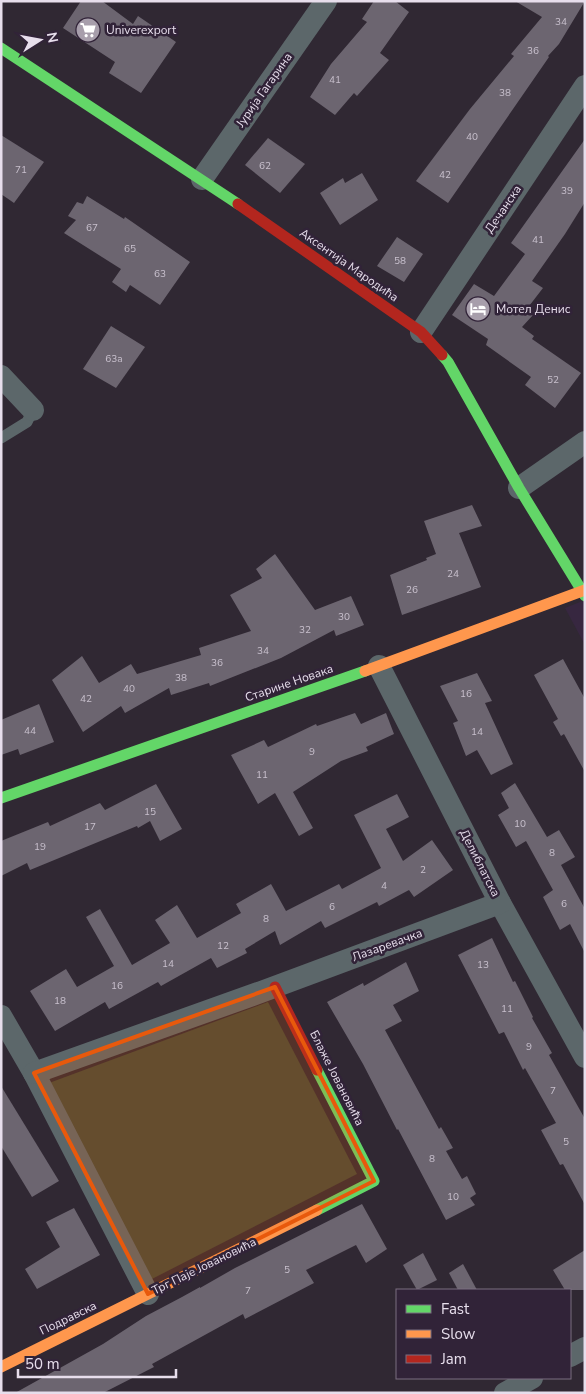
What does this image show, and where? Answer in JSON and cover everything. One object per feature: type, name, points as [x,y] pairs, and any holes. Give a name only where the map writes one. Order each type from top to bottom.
[{"type":"street","name":"Јурија Гагарина","points":[[202,179],[326,1]]},
{"type":"street","name":"Аксентија Мародића","points":[[1,48],[202,179],[421,332],[448,362],[519,488],[584,592]]},
{"type":"street","name":"Дечанска","points":[[421,332],[585,86]]},
{"type":"street","points":[[1,376],[33,410]]},
{"type":"street","points":[[519,488],[585,442]]},
{"type":"street","name":"Старине Новака","points":[[1,798],[584,592]]},
{"type":"street","name":"Делиблатска","points":[[379,666],[500,903],[585,1057]]},
{"type":"street","name":"Лазаревачка","points":[[275,987],[500,903]]},
{"type":"street","points":[[34,1073],[275,987]]},
{"type":"street","name":"Блаже Јовановића","points":[[275,987],[374,1181]]},
{"type":"street","name":"Трг Паје Јовановића","points":[[1,1016],[34,1073],[148,1294],[374,1181]]},
{"type":"street","name":"Подравска","points":[[1,1367],[148,1294]]},
{"type":"street","points":[[571,1355],[585,1348]]},
{"type":"street","points":[[506,1393],[530,1379]]},
{"type":"lane","points":[[1,438],[27,422],[33,410]]},
{"type":"highlighted area","points":[[275,987],[374,1181],[148,1294],[34,1073]]},
{"type":"shaded area","points":[[585,600],[585,645],[565,608]]},
{"type":"green space","points":[[268,1002],[357,1174],[150,1280],[49,1083]]},
{"type":"building","points":[[81,1],[102,1],[133,24],[138,16],[176,42],[141,93],[109,73],[115,62],[63,28]]},
{"type":"building","points":[[374,1],[395,1],[409,12],[380,53],[389,60],[357,96],[354,93],[335,115],[310,97],[331,64],[367,22],[362,19]]},
{"type":"building","points":[[515,1],[585,1],[559,44],[548,56],[448,203],[416,181],[470,109],[514,56],[511,54],[542,17]]},
{"type":"building","points":[[1,135],[44,162],[14,203],[1,194]]},
{"type":"building","points":[[268,138],[305,164],[280,193],[245,165]]},
{"type":"building","points":[[585,139],[585,202],[532,281],[543,288],[526,310],[533,315],[522,327],[534,336],[532,339],[581,373],[555,408],[525,385],[531,377],[486,345],[488,339],[452,315],[474,284],[494,296],[525,254],[511,243]]},
{"type":"building","points":[[362,173],[378,200],[340,225],[320,193],[343,178],[345,183]]},
{"type":"building","points":[[87,196],[124,219],[125,217],[190,262],[160,305],[130,285],[126,292],[112,282],[121,269],[64,233],[76,220],[68,216],[77,202],[83,204]]},
{"type":"building","points":[[397,237],[423,254],[404,282],[377,266]]},
{"type":"building","points":[[111,326],[145,347],[116,388],[83,369]]},
{"type":"building","points":[[472,505],[482,526],[459,533],[481,587],[402,615],[390,575],[427,560],[426,558],[436,554],[424,521]]},
{"type":"building","points":[[275,554],[315,610],[351,596],[364,625],[336,636],[334,630],[281,658],[210,686],[209,683],[171,695],[169,688],[125,713],[121,706],[83,732],[52,680],[82,656],[99,683],[131,664],[137,674],[201,655],[199,648],[251,631],[230,595],[262,578],[256,569]]},
{"type":"building","points":[[563,659],[585,699],[585,772],[564,734],[561,736],[553,722],[558,719],[534,675]]},
{"type":"building","points":[[477,673],[492,701],[485,703],[513,764],[491,775],[477,750],[466,756],[453,723],[458,721],[440,686]]},
{"type":"building","points":[[39,704],[54,742],[20,755],[18,749],[1,755],[1,720]]},
{"type":"building","points":[[355,713],[361,724],[386,713],[394,734],[366,747],[368,751],[341,761],[293,792],[313,828],[299,836],[275,793],[258,804],[231,755],[264,740],[268,747],[316,724],[317,726]]},
{"type":"building","points":[[515,783],[547,837],[559,830],[575,857],[561,865],[585,909],[585,953],[570,924],[560,930],[543,897],[553,890],[526,841],[516,847],[498,815],[509,808],[501,793]]},
{"type":"building","points":[[156,784],[182,829],[160,841],[150,821],[138,828],[137,826],[30,870],[27,863],[1,876],[1,841],[48,822],[50,826],[100,803],[105,810]]},
{"type":"building","points":[[397,794],[409,817],[386,829],[403,861],[432,840],[453,870],[414,897],[409,890],[379,906],[377,902],[325,928],[321,921],[280,945],[275,931],[245,949],[247,953],[217,968],[211,958],[161,986],[158,982],[109,1009],[105,1002],[55,1031],[30,991],[66,969],[77,987],[114,966],[86,917],[100,909],[132,965],[170,943],[155,920],[177,905],[197,938],[241,913],[236,904],[271,884],[286,911],[339,884],[342,889],[381,868],[354,815]]},
{"type":"building","points":[[492,938],[513,982],[515,981],[532,1018],[552,1053],[549,1055],[585,1119],[585,1205],[563,1164],[560,1165],[541,1130],[556,1123],[525,1068],[523,1070],[504,1032],[499,1034],[458,955]]},
{"type":"building","points":[[406,962],[419,991],[393,1005],[402,1021],[385,1030],[439,1129],[441,1127],[453,1148],[446,1151],[462,1179],[467,1176],[476,1194],[470,1198],[475,1205],[446,1220],[363,1064],[327,1002],[363,983],[364,986]]},
{"type":"building","points":[[1,1086],[59,1181],[32,1197],[1,1146]]},
{"type":"building","points":[[362,1204],[387,1249],[366,1263],[356,1245],[306,1270],[314,1283],[245,1319],[243,1314],[152,1364],[154,1367],[103,1393],[15,1393],[103,1344],[146,1316],[235,1268]]},
{"type":"building","points":[[74,1208],[100,1255],[37,1289],[25,1269],[60,1247],[46,1222]]},
{"type":"building","points":[[585,1250],[585,1290],[564,1289],[553,1270]]},
{"type":"building","points":[[423,1253],[437,1280],[416,1289],[403,1265]]},
{"type":"building","points":[[463,1264],[476,1289],[457,1289],[449,1273]]},
{"type":"traffic: fast","points":[[1,48],[238,204]]},
{"type":"traffic: fast","points":[[442,355],[448,362],[519,488],[585,596]]},
{"type":"traffic: fast","points":[[1,798],[365,671]]},
{"type":"traffic: fast","points":[[317,1070],[374,1181],[317,1210]]},
{"type":"traffic: slow","points":[[365,671],[585,590]]},
{"type":"traffic: slow","points":[[1,1367],[317,1210]]},
{"type":"traffic: jam","points":[[238,204],[421,332],[442,355]]},
{"type":"traffic: jam","points":[[275,987],[317,1070]]},
{"type":"place","name":"Univerexport","points":[[88,30]]},
{"type":"place","name":"Мотел Денис","points":[[478,309]]}]
